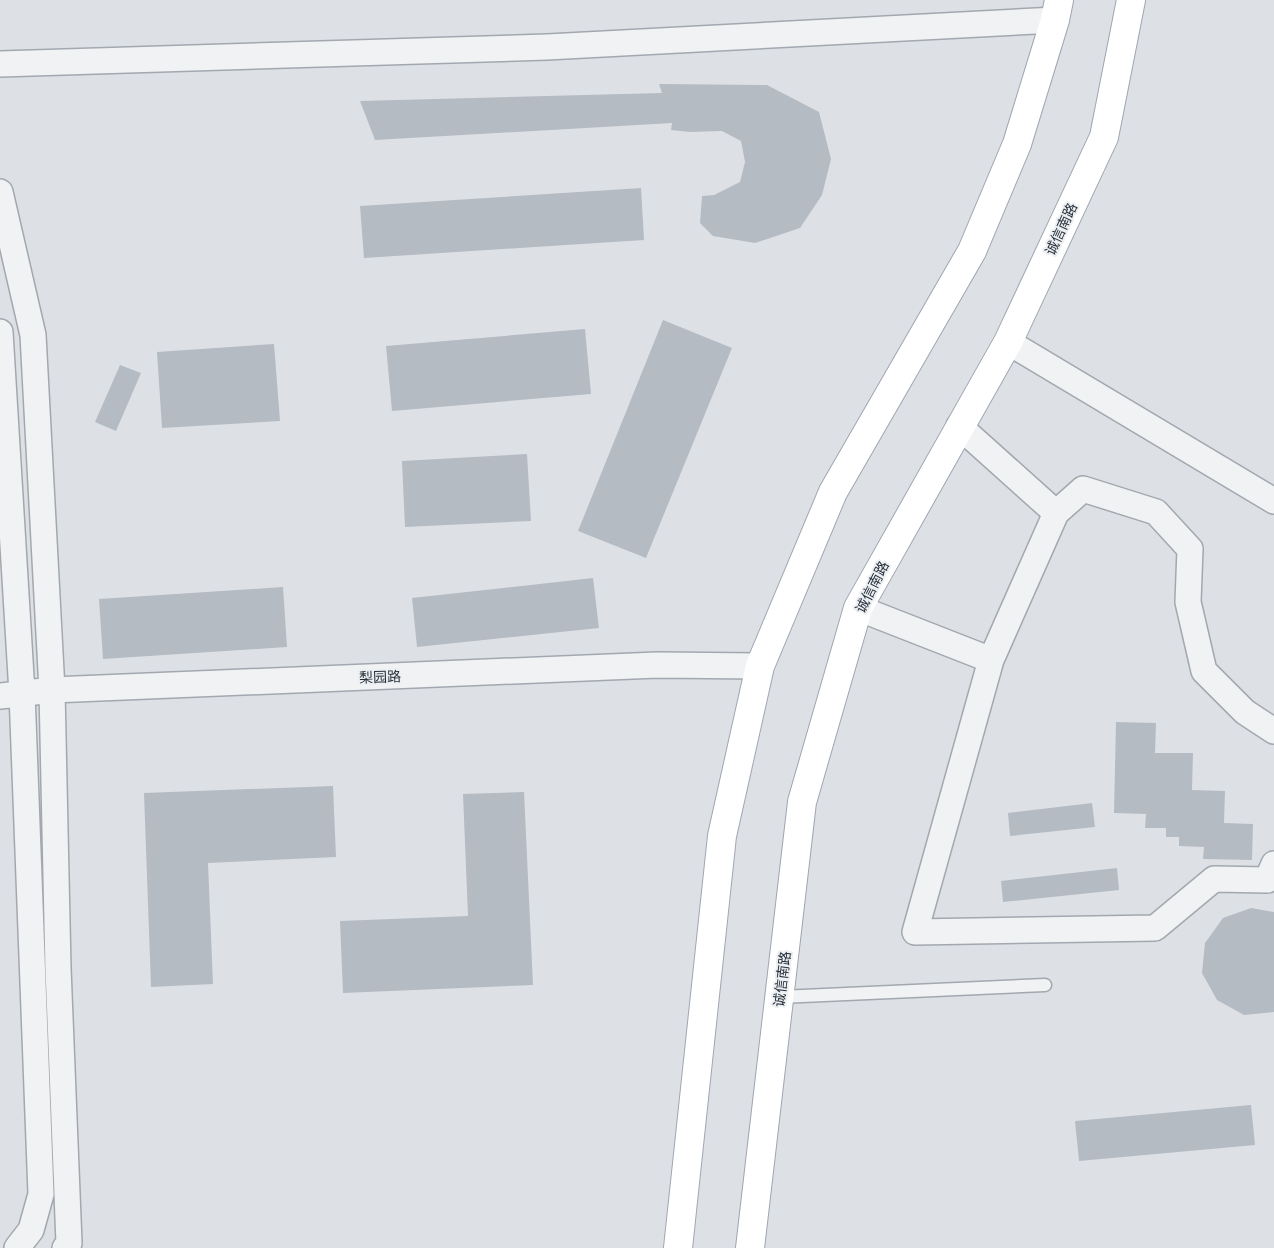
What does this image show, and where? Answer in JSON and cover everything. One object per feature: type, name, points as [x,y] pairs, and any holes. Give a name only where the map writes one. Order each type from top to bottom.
[{"type":"main road","name":"诚信南路","points":[[750,1248],[802,802],[858,608],[1008,342],[1104,137],[1131,0]]},
{"type":"main road","points":[[678,1248],[722,836],[760,666],[833,492],[972,250],[1017,144],[1057,10]]},
{"type":"street","points":[[0,64],[547,47],[1057,10]]},
{"type":"street","points":[[0,192],[33,335],[52,690],[58,968],[69,1243],[65,1248]]},
{"type":"street","points":[[0,332],[11,694],[41,1194],[32,1230],[17,1248]]},
{"type":"street","points":[[1008,342],[1274,501]]},
{"type":"street","points":[[959,426],[1056,513]]},
{"type":"street","points":[[1274,731],[1245,712],[1204,671],[1188,602],[1190,549],[1156,512],[1083,489],[1056,513],[991,660],[915,932],[1155,928],[1214,879],[1267,880],[1274,864]]},
{"type":"street","points":[[858,608],[991,660]]},
{"type":"street","name":"梨园路","points":[[11,694],[52,690],[657,665],[760,666]]},
{"type":"lane","points":[[780,997],[1045,985]]},
{"type":"building","points":[[659,84],[767,85],[819,112],[831,159],[822,195],[800,228],[755,243],[713,236],[700,223],[702,196],[714,195],[740,182],[745,162],[741,141],[722,131],[690,132],[671,130],[672,123],[375,140],[360,101],[662,93]]},
{"type":"building","points":[[641,188],[644,240],[364,258],[360,206]]},
{"type":"building","points":[[663,320],[732,348],[646,558],[578,531]]},
{"type":"building","points":[[585,329],[591,394],[392,411],[386,346]]},
{"type":"building","points":[[274,344],[280,421],[162,428],[157,352]]},
{"type":"building","points":[[120,365],[141,373],[116,431],[95,422]]},
{"type":"building","points":[[527,454],[531,521],[405,527],[402,461]]},
{"type":"building","points":[[593,578],[599,628],[417,647],[412,598]]},
{"type":"building","points":[[283,587],[287,647],[103,659],[99,599]]},
{"type":"building","points":[[1116,722],[1156,723],[1155,753],[1193,753],[1192,790],[1225,791],[1224,823],[1253,824],[1252,860],[1203,859],[1204,847],[1179,846],[1179,837],[1166,837],[1166,828],[1145,828],[1146,814],[1114,813]]},
{"type":"building","points":[[333,786],[336,857],[208,863],[213,984],[151,987],[144,793]]},
{"type":"building","points":[[524,792],[533,985],[343,993],[340,921],[468,916],[463,794]]},
{"type":"building","points":[[1092,803],[1095,827],[1010,836],[1008,813]]},
{"type":"building","points":[[1117,868],[1119,890],[1003,902],[1001,881]]},
{"type":"building","points":[[1251,908],[1274,912],[1274,1012],[1244,1015],[1217,1000],[1202,973],[1205,943],[1223,918]]},
{"type":"building","points":[[1251,1105],[1255,1145],[1079,1161],[1075,1121]]}]
